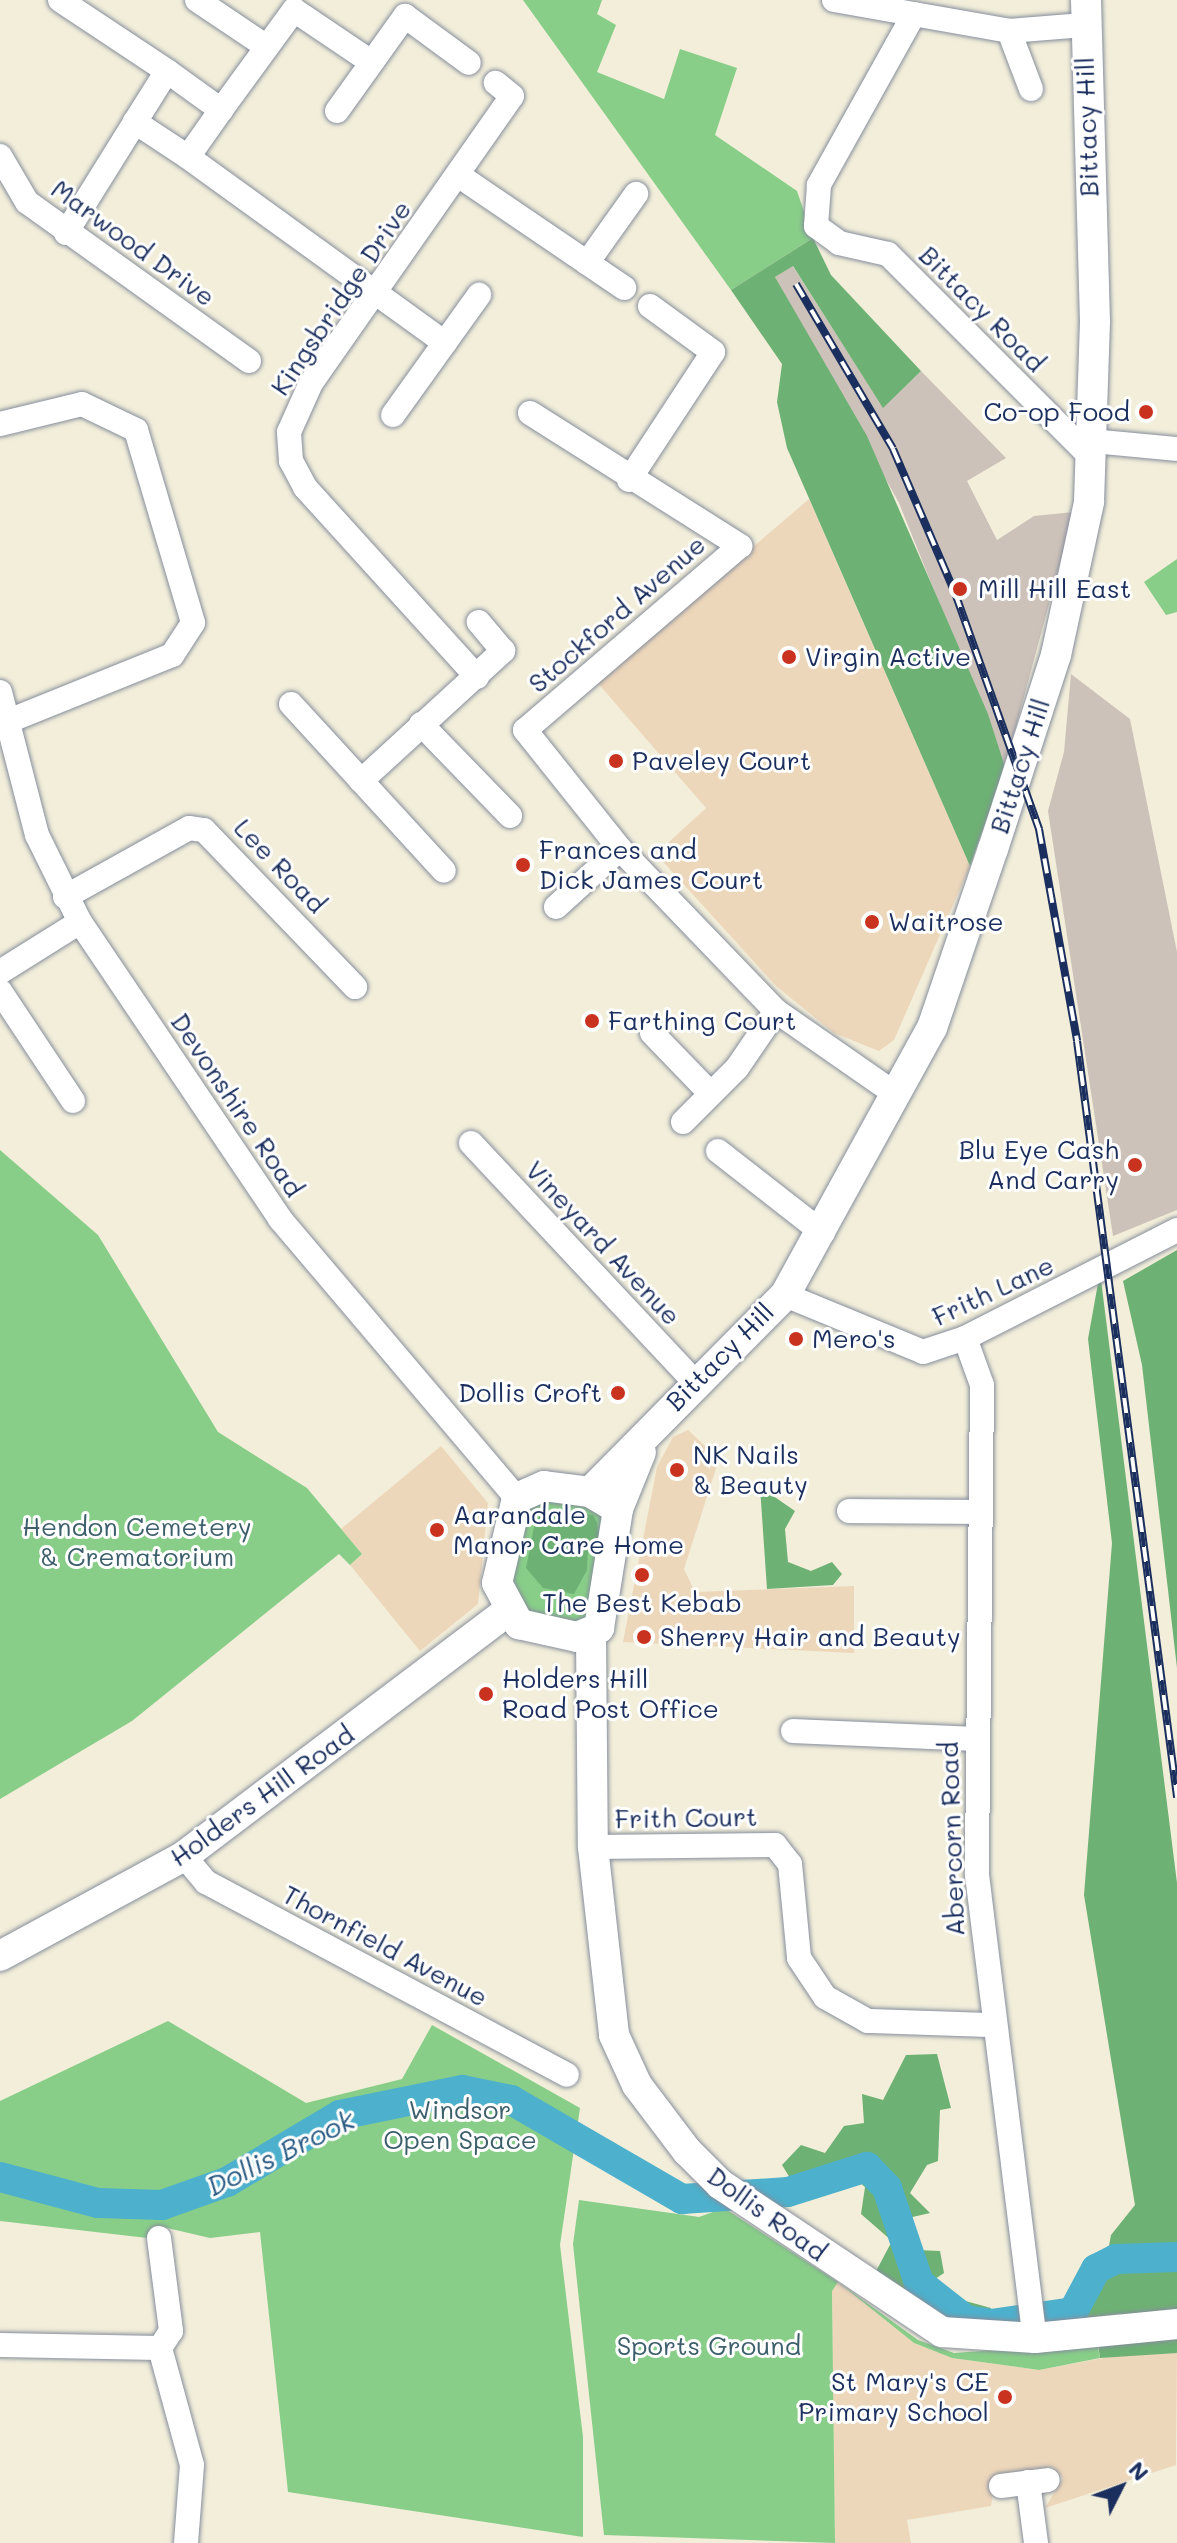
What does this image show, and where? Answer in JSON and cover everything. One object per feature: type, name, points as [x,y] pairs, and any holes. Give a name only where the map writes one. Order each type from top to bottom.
[{"type":"main road","name":"Bittacy Hill","points":[[590,1492],[693,1380],[785,1295],[823,1233],[932,1028],[1056,655],[1082,551],[1092,449],[1085,13]]},
{"type":"main road","name":"Bittacy Hill","points":[[618,1509],[648,1431]]},
{"type":"main road","points":[[544,1486],[590,1492],[618,1509],[604,1617],[591,1636],[538,1630],[507,1612],[497,1583],[507,1514],[517,1498],[544,1486]]},
{"type":"main road","name":"Holders Hill Road","points":[[0,1956],[184,1856],[507,1612]]},
{"type":"main road","name":"Dollis Road","points":[[591,1636],[593,1847],[619,2051],[670,2130],[720,2184],[942,2332],[1033,2323],[1177,2324]]},
{"type":"street","points":[[60,0],[221,110]]},
{"type":"street","points":[[197,0],[267,47]]},
{"type":"street","points":[[834,0],[1009,31],[1085,13]]},
{"type":"street","points":[[188,157],[294,10],[371,62]]},
{"type":"street","name":"Bittacy Road","points":[[914,14],[819,185],[816,226],[839,243],[888,254],[1092,449]]},
{"type":"street","points":[[337,111],[405,16],[469,63]]},
{"type":"street","points":[[1009,31],[1031,89]]},
{"type":"street","points":[[66,233],[167,71]]},
{"type":"street","name":"Kingsbridge Drive","points":[[477,677],[305,487],[291,461],[297,407],[512,96],[496,83]]},
{"type":"street","points":[[135,122],[377,291],[445,343]]},
{"type":"street","name":"Marwood Drive","points":[[0,156],[27,202],[66,233],[249,361]]},
{"type":"street","points":[[458,175],[624,288]]},
{"type":"street","points":[[587,263],[636,194]]},
{"type":"street","points":[[393,415],[479,295]]},
{"type":"street","points":[[629,480],[713,352],[650,306]]},
{"type":"street","points":[[0,424],[82,404],[136,430],[193,623],[172,655],[9,721]]},
{"type":"street","name":"Stockford Avenue","points":[[530,413],[629,480],[740,546],[525,730],[620,849]]},
{"type":"street","points":[[1092,449],[1177,449]]},
{"type":"street","points":[[361,781],[503,651],[479,622]]},
{"type":"street","name":"Devonshire Road","points":[[0,692],[37,835],[80,922],[280,1219],[517,1498]]},
{"type":"street","points":[[291,704],[444,871]]},
{"type":"street","points":[[421,724],[510,816]]},
{"type":"street","name":"Lee Road","points":[[65,897],[189,828],[204,830],[355,987]]},
{"type":"street","points":[[556,907],[620,849],[776,1011],[897,1095]]},
{"type":"street","points":[[0,972],[80,922]]},
{"type":"street","points":[[0,991],[73,1101]]},
{"type":"street","points":[[683,1122],[737,1068],[776,1011]]},
{"type":"street","points":[[652,1033],[710,1093]]},
{"type":"street","name":"Vineyard Avenue","points":[[471,1143],[693,1380]]},
{"type":"street","points":[[718,1151],[823,1233]]},
{"type":"street","name":"Frith Lane","points":[[785,1295],[897,1346],[923,1352],[965,1338],[1177,1230]]},
{"type":"street","name":"Abercorn Road","points":[[965,1338],[982,1385],[977,1512],[977,1875],[991,2025],[1033,2323]]},
{"type":"street","points":[[849,1511],[977,1512]]},
{"type":"street","points":[[793,1731],[976,1739]]},
{"type":"street","name":"Frith Court","points":[[593,1847],[775,1845],[790,1864],[799,1958],[825,1997],[868,2021],[991,2025]]},
{"type":"street","name":"Thornfield Avenue","points":[[184,1856],[206,1882],[567,2075]]},
{"type":"street","points":[[159,2238],[171,2331],[160,2348],[192,2465],[186,2543]]},
{"type":"street","points":[[0,2345],[160,2348]]},
{"type":"street","points":[[1001,2486],[1038,2481],[1036,2543]]},
{"type":"shaded area","points":[[792,265],[883,407],[921,371],[1006,458],[967,481],[997,540],[1034,516],[1074,512],[1005,767],[899,503],[775,277]]},
{"type":"shaded area","points":[[809,499],[970,866],[894,1040],[879,1051],[834,1033],[776,986],[656,854],[706,808],[596,681]]},
{"type":"shaded area","points":[[1071,674],[1130,719],[1177,952],[1177,1210],[1113,1236],[1048,811],[1064,752]]},
{"type":"shaded area","points":[[688,1430],[719,1459],[684,1569],[695,1592],[854,1586],[854,1653],[623,1642],[657,1467],[673,1437]]},
{"type":"shaded area","points":[[441,1446],[488,1503],[478,1604],[420,1651],[350,1565],[362,1554],[341,1529]]},
{"type":"shaded area","name":"St Mary's CE Primary School","points":[[838,2282],[914,2343],[952,2358],[1039,2370],[1124,2354],[1177,2353],[1176,2465],[1045,2508],[1063,2478],[1052,2467],[996,2475],[991,2506],[907,2520],[911,2543],[835,2543],[832,2290]]},
{"type":"green space","points":[[523,0],[602,0],[597,14],[616,25],[597,72],[664,99],[680,49],[737,68],[715,135],[797,191],[813,238],[731,290]]},
{"type":"green space","points":[[813,238],[831,275],[921,371],[883,408],[793,266],[775,277],[867,436],[988,714],[1005,767],[970,866],[787,448],[777,402],[782,364],[731,290]]},
{"type":"green space","points":[[1177,559],[1177,612],[1166,615],[1144,582]]},
{"type":"green space","name":"Hendon Cemetery & Crematorium","points":[[0,1150],[98,1235],[218,1432],[307,1488],[362,1554],[350,1565],[339,1554],[132,1721],[0,1799]]},
{"type":"green space","points":[[1177,1250],[1177,1668],[1142,1365],[1123,1281]]},
{"type":"green space","points":[[1100,1272],[1177,1883],[1177,2353],[1100,2358],[1097,2337],[1120,2314],[1047,2322],[1047,2313],[1076,2303],[1092,2265],[1107,2256],[1111,2235],[1135,2205],[1084,1895],[1112,1543],[1088,1339]]},
{"type":"green space","points":[[760,1487],[795,1511],[785,1529],[788,1562],[811,1571],[832,1562],[842,1574],[833,1585],[767,1589]]},
{"type":"green space","points":[[545,1498],[598,1508],[606,1520],[586,1618],[574,1624],[527,1613],[511,1594],[521,1513]]},
{"type":"green space","points":[[545,1510],[593,1515],[597,1523],[599,1539],[588,1548],[587,1570],[574,1594],[543,1588],[526,1568],[535,1522]]},
{"type":"green space","name":"Windsor Open Space","points":[[168,2021],[306,2103],[402,2079],[432,2025],[580,2108],[560,2245],[583,2437],[583,2537],[288,2492],[260,2232],[210,2238],[163,2227],[156,2239],[0,2221],[0,2101]]},
{"type":"green space","points":[[937,2054],[951,2108],[940,2110],[938,2161],[927,2165],[910,2193],[930,2213],[908,2218],[917,2250],[940,2251],[944,2273],[932,2281],[951,2297],[991,2308],[986,2328],[938,2318],[943,2310],[917,2292],[910,2301],[874,2275],[892,2241],[861,2214],[865,2187],[853,2177],[801,2196],[782,2165],[801,2145],[825,2153],[844,2126],[864,2123],[862,2094],[883,2100],[906,2055]]},
{"type":"green space","name":"Sports Ground","points":[[579,2200],[699,2217],[724,2208],[838,2282],[832,2291],[835,2543],[604,2535],[573,2244]]},
{"type":"green space","points":[[838,2282],[918,2340],[954,2353],[1097,2343],[1100,2358],[1039,2370],[952,2358],[914,2343]]},
{"type":"waterway","name":"Dollis Brook","points":[[0,2177],[98,2203],[162,2205],[227,2182],[340,2115],[462,2090],[511,2100],[682,2199],[788,2192],[867,2167],[887,2188],[919,2283],[966,2320],[991,2324],[1073,2312],[1096,2269],[1116,2259],[1177,2257]]},
{"type":"railway","points":[[796,284],[893,449],[955,593],[1039,829],[1077,1041],[1177,1797]]},
{"type":"place","name":"Co-op Food","points":[[1146,412]]},
{"type":"place","name":"Mill Hill East","points":[[960,589]]},
{"type":"place","name":"Virgin Active","points":[[789,657]]},
{"type":"place","name":"Paveley Court","points":[[616,761]]},
{"type":"place","name":"Frances and Dick James Court","points":[[523,865]]},
{"type":"place","name":"Waitrose","points":[[872,922]]},
{"type":"place","name":"Farthing Court","points":[[592,1021]]},
{"type":"place","name":"Blu Eye Cash And Carry","points":[[1135,1165]]},
{"type":"place","name":"Mero's","points":[[796,1339]]},
{"type":"place","name":"Dollis Croft","points":[[618,1393]]},
{"type":"place","name":"NK Nails & Beauty","points":[[677,1470]]},
{"type":"place","name":"Aarandale Manor Care Home","points":[[437,1530]]},
{"type":"place","name":"The Best Kebab","points":[[642,1575]]},
{"type":"place","name":"Sherry Hair and Beauty","points":[[644,1637]]},
{"type":"place","name":"Holders Hill Road Post Office","points":[[486,1694]]},
{"type":"place","name":"St Mary's CE Primary School","points":[[1005,2397]]}]
